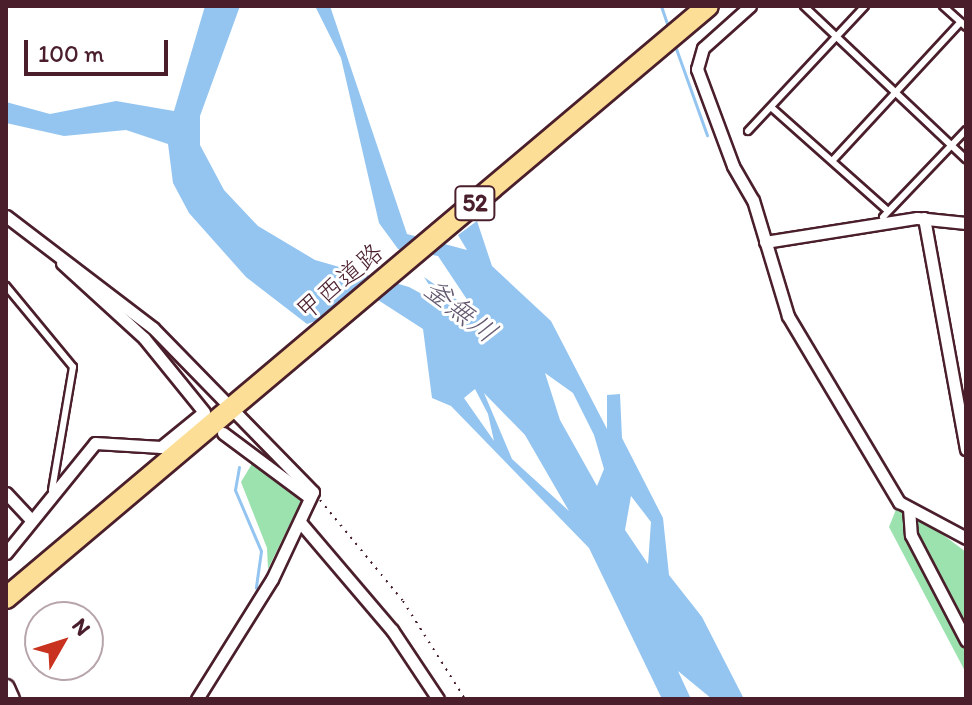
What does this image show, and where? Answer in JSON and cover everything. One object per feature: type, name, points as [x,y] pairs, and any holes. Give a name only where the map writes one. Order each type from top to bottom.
[{"type":"highway","name":"甲西道路","points":[[6,598],[708,6]]},
{"type":"main road","points":[[6,688],[11,699]]},
{"type":"street","points":[[750,6],[696,58],[765,242],[788,316],[909,508],[911,535],[966,640]]},
{"type":"street","points":[[6,216],[153,328],[235,405],[312,495]]},
{"type":"street","points":[[765,242],[924,218],[966,223]]},
{"type":"street","points":[[924,218],[966,449]]},
{"type":"street","points":[[6,553],[52,490],[95,443],[161,447],[204,412],[162,357],[50,248]]},
{"type":"street","points":[[223,433],[312,495]]},
{"type":"street","points":[[6,493],[31,520]]},
{"type":"street","points":[[197,699],[300,522],[312,495]]},
{"type":"street","points":[[909,508],[966,538]]},
{"type":"street","points":[[300,522],[392,630],[438,699]]},
{"type":"lane","points":[[804,6],[835,39],[966,159]]},
{"type":"lane","points":[[748,131],[865,6]]},
{"type":"lane","points":[[833,160],[963,24],[943,6]]},
{"type":"lane","points":[[772,108],[833,160],[886,214],[966,130]]},
{"type":"lane","points":[[6,286],[73,367],[52,490]]},
{"type":"path","points":[[312,495],[403,601],[465,699]]},
{"type":"green space","points":[[253,462],[301,501],[268,569],[267,548],[241,482]]},
{"type":"green space","points":[[899,502],[966,552],[966,673],[889,527]]},
{"type":"water","name":"釜無川","points":[[205,6],[240,6],[200,116],[200,145],[224,190],[258,226],[315,260],[409,287],[442,305],[424,277],[476,313],[438,256],[398,249],[379,223],[341,58],[315,6],[330,6],[407,234],[467,250],[458,235],[477,221],[492,266],[551,321],[607,429],[607,395],[620,394],[622,438],[663,518],[669,575],[702,617],[744,699],[712,699],[678,671],[691,699],[662,699],[589,548],[451,406],[432,398],[423,329],[378,300],[307,324],[246,277],[189,213],[173,183],[168,144],[126,130],[64,136],[6,123],[6,102],[50,114],[116,101],[174,111]],"holes":[[[545,373],[573,393],[594,435],[604,469],[597,486],[560,420]],[[475,389],[488,414],[494,441],[464,398]],[[484,393],[525,435],[569,511],[512,459]],[[631,496],[651,522],[648,564],[625,530]]]},
{"type":"waterway","points":[[661,6],[669,29]]},
{"type":"waterway","points":[[674,43],[707,135]]},
{"type":"waterway","points":[[239,467],[235,490],[261,551],[256,588]]}]
